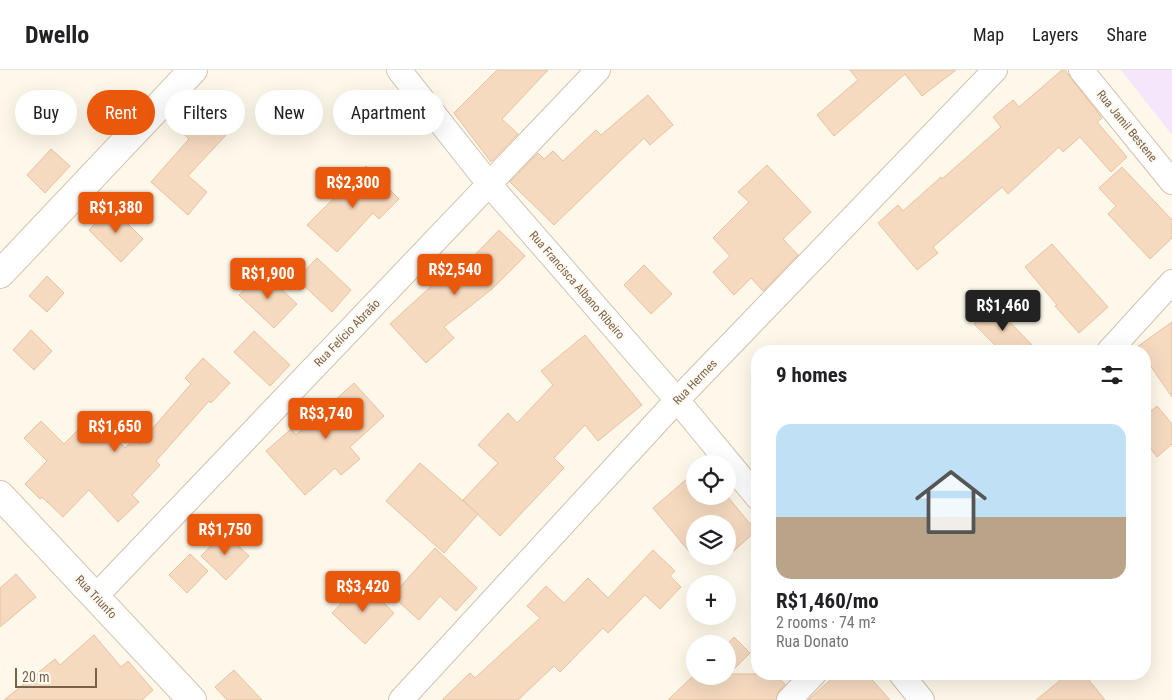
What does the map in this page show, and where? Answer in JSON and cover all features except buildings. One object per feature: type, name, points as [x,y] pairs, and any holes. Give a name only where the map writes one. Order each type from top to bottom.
[{"type":"street","points":[[0,274],[193,70]]},
{"type":"street","name":"Rua Francisca Albano Ribeiro","points":[[398,70],[490,185],[677,400],[751,490]]},
{"type":"street","name":"Rua Felício Abraão","points":[[96,596],[598,70]]},
{"type":"street","name":"Rua Hermes","points":[[402,700],[677,400],[995,70]]},
{"type":"street","name":"Rua Jamil Bestene","points":[[1081,70],[1172,182]]},
{"type":"street","points":[[1114,345],[1172,282]]},
{"type":"street","name":"Rua Triunfo","points":[[0,495],[192,700]]},
{"type":"street","points":[[789,700],[808,680]]},
{"type":"street","points":[[906,680],[922,700]]},
{"type":"shaded area","points":[[1121,70],[1172,70],[1172,135]]}]
